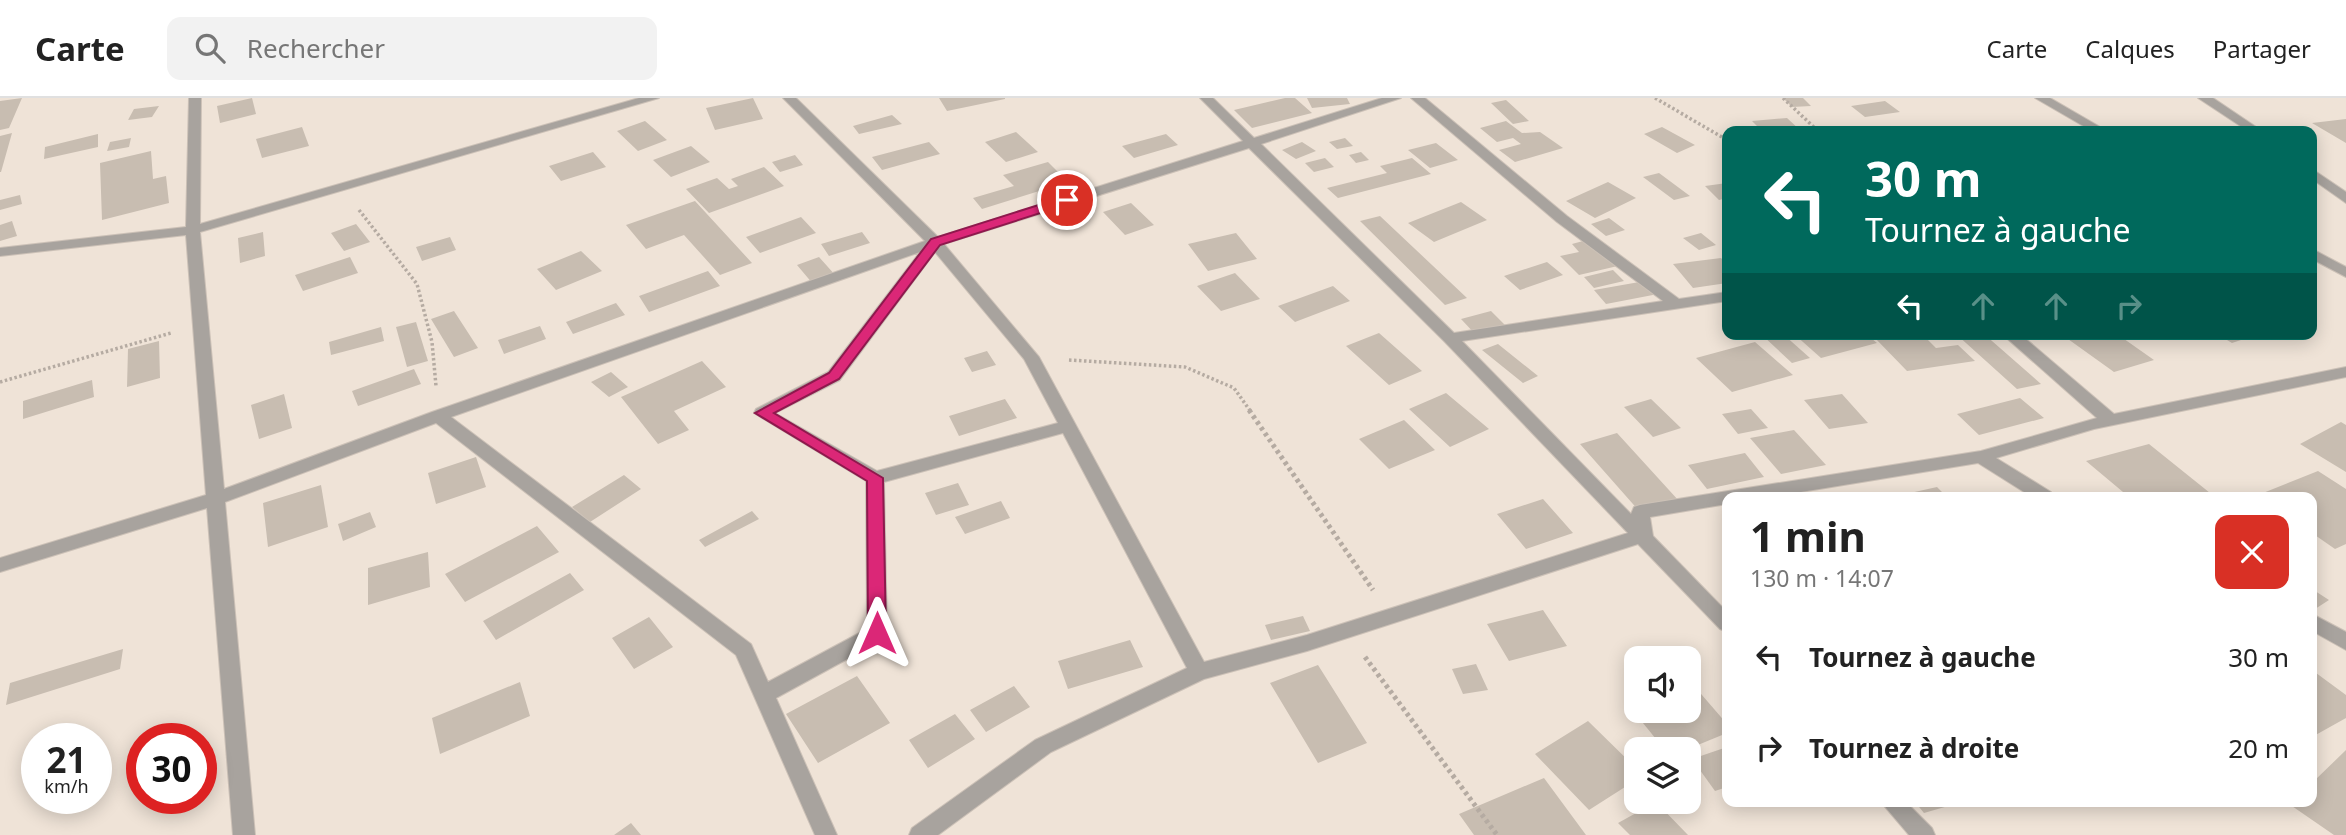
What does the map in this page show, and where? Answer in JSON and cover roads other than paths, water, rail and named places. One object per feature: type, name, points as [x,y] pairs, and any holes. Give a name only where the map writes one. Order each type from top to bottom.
[{"type":"street","points":[[195,98],[193,230],[218,498],[244,835]]},
{"type":"street","points":[[0,252],[193,230],[653,98]]},
{"type":"street","points":[[789,98],[935,242],[1031,357],[1199,671]]},
{"type":"street","points":[[1206,98],[1450,338],[1644,535],[1722,619]]},
{"type":"street","points":[[0,565],[218,498],[438,416],[935,242],[1395,98]]},
{"type":"street","points":[[1417,98],[1562,219],[1678,305]]},
{"type":"street","points":[[2041,98],[2092,126]]},
{"type":"street","points":[[2204,98],[2248,126]]},
{"type":"street","points":[[2317,177],[2346,199]]},
{"type":"street","points":[[935,242],[834,376],[762,413],[875,478],[1068,426]]},
{"type":"street","points":[[2317,256],[2346,274]]},
{"type":"street","points":[[1450,338],[1722,297]]},
{"type":"street","points":[[2017,340],[2110,420]]},
{"type":"street","points":[[1760,492],[1981,457],[2110,420],[2346,372]]},
{"type":"street","points":[[438,416],[744,650],[826,835]]},
{"type":"street","points":[[1981,457],[2037,492]]},
{"type":"street","points":[[763,695],[877,633],[875,478]]},
{"type":"street","points":[[1644,535],[1640,512],[1722,498]]},
{"type":"street","points":[[920,835],[1043,746],[1199,671],[1392,617],[1644,535]]},
{"type":"street","points":[[2317,625],[2346,642]]},
{"type":"street","points":[[1897,807],[1923,835]]}]
